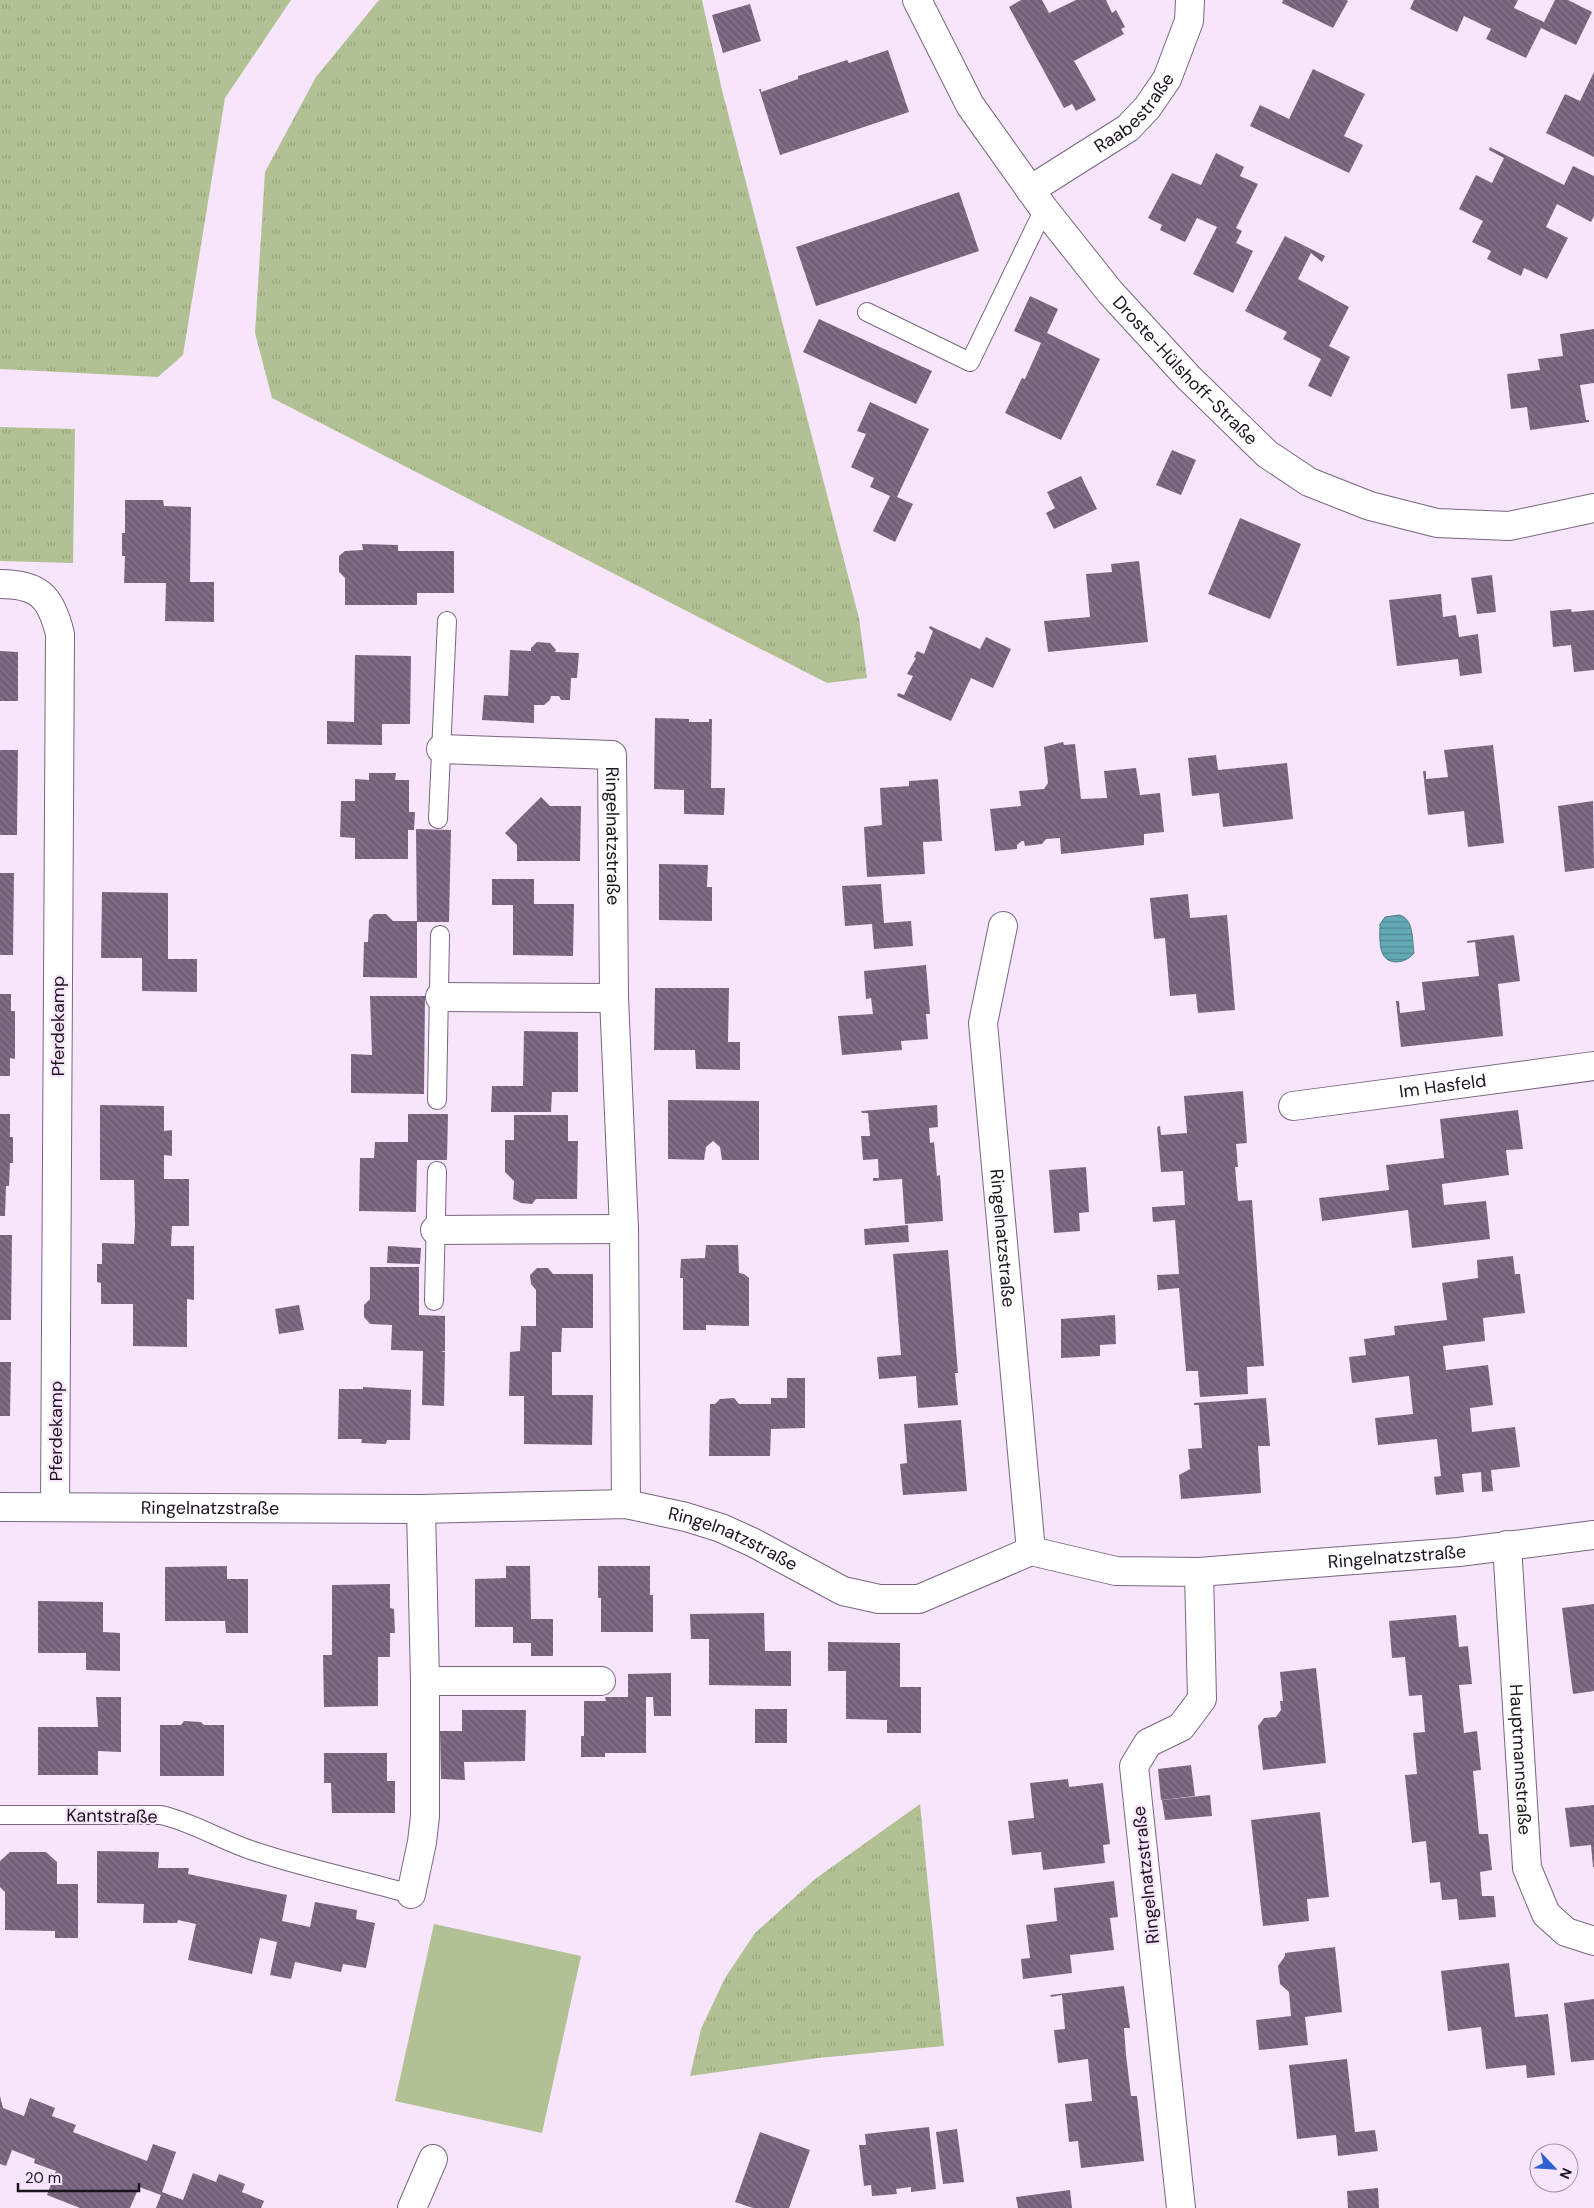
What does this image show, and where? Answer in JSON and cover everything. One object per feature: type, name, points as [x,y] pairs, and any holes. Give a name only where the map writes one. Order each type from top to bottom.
[{"type":"street","name":"Droste-Hülshoff-Straße","points":[[917,0],[970,105],[1037,200],[1110,292],[1188,378],[1267,454],[1309,482],[1370,506],[1437,523],[1509,526],[1594,508]]},
{"type":"street","name":"Raabestraße","points":[[1037,200],[1128,128],[1147,108],[1167,79],[1190,21],[1190,0]]},
{"type":"street","name":"Pferdekamp","points":[[0,584],[18,584],[34,590],[48,600],[55,614],[60,634],[55,1506]]},
{"type":"street","name":"Ringelnatzstraße","points":[[441,749],[612,755],[614,998],[624,1229],[626,1504]]},
{"type":"street","name":"Ringelnatzstraße","points":[[1003,926],[983,1023],[1031,1551]]},
{"type":"street","points":[[440,997],[614,998]]},
{"type":"street","name":"Im Hasfeld","points":[[1293,1106],[1594,1066]]},
{"type":"street","points":[[436,1230],[624,1229]]},
{"type":"street","name":"Ringelnatzstraße","points":[[0,1507],[421,1509],[626,1504],[686,1517],[721,1528],[752,1542],[843,1591],[879,1599],[919,1599],[1031,1551],[1116,1571],[1199,1572],[1459,1552],[1594,1534]]},
{"type":"street","points":[[411,1894],[422,1842],[425,1816],[425,1681],[421,1509]]},
{"type":"street","name":"Hauptmannstraße","points":[[1507,1545],[1527,1868],[1546,1914],[1566,1932],[1594,1941]]},
{"type":"street","name":"Ringelnatzstraße","points":[[1181,2208],[1134,1766],[1148,1743],[1181,1727],[1202,1698],[1199,1572]]},
{"type":"street","points":[[425,1681],[601,1681]]},
{"type":"street","points":[[412,2208],[433,2159]]},
{"type":"lane","points":[[867,312],[970,362],[1037,200]]},
{"type":"lane","points":[[438,819],[447,621]]},
{"type":"lane","points":[[437,1100],[440,935]]},
{"type":"lane","points":[[434,1300],[437,1171]]},
{"type":"lane","name":"Kantstraße","points":[[0,1815],[161,1815],[178,1819],[218,1839],[260,1854],[411,1894]]},
{"type":"green space","points":[[0,0],[291,0],[225,98],[183,355],[158,377],[0,369]]},
{"type":"green space","points":[[379,0],[702,0],[722,90],[859,618],[867,678],[827,683],[272,398],[255,333],[265,172],[316,77]]},
{"type":"green space","points":[[0,427],[75,429],[73,563],[0,561]]},
{"type":"green space","points":[[920,1804],[944,2046],[818,2058],[690,2076],[701,2029],[725,1978],[755,1933],[815,1879]]},
{"type":"green space","points":[[434,1924],[581,1956],[542,2133],[395,2101]]},
{"type":"water","points":[[1399,915],[1404,917],[1410,925],[1414,953],[1407,959],[1392,962],[1382,952],[1380,924],[1385,917]]},
{"type":"building","points":[[1021,0],[1042,0],[1049,13],[1076,0],[1106,0],[1112,13],[1116,10],[1125,27],[1121,29],[1124,34],[1074,61],[1096,100],[1076,111],[1072,104],[1064,108],[1009,7]]},
{"type":"building","points":[[1283,0],[1348,1],[1333,28],[1282,3]]},
{"type":"building","points":[[1414,0],[1518,0],[1514,8],[1544,22],[1555,0],[1568,0],[1592,12],[1576,45],[1541,28],[1526,58],[1486,39],[1491,29],[1464,16],[1457,32],[1410,9]]},
{"type":"building","points":[[750,4],[761,41],[723,53],[712,15]]},
{"type":"building","points":[[888,50],[909,112],[780,155],[759,89],[761,89],[761,92],[798,79],[798,76],[847,60],[849,63]]},
{"type":"building","points":[[1313,69],[1365,94],[1344,136],[1363,145],[1349,173],[1250,126],[1260,105],[1289,119]]},
{"type":"building","points":[[1594,72],[1594,157],[1546,133],[1565,94],[1580,101]]},
{"type":"building","points":[[1490,147],[1564,185],[1573,166],[1594,176],[1594,216],[1591,222],[1557,204],[1546,227],[1568,238],[1547,279],[1524,268],[1521,276],[1487,259],[1491,251],[1472,242],[1483,221],[1459,209],[1476,175],[1492,183],[1504,158],[1489,150]]},
{"type":"building","points":[[1216,153],[1244,167],[1240,176],[1258,184],[1236,228],[1242,231],[1236,243],[1253,251],[1233,293],[1193,274],[1217,227],[1197,218],[1185,242],[1160,230],[1162,225],[1148,218],[1172,173],[1201,185]]},
{"type":"building","points":[[959,192],[979,251],[816,306],[796,247]]},
{"type":"building","points":[[1285,236],[1325,256],[1322,262],[1311,253],[1298,279],[1349,307],[1329,346],[1350,357],[1331,397],[1308,386],[1321,359],[1283,339],[1287,332],[1245,311]]},
{"type":"building","points":[[1030,296],[1058,309],[1047,333],[1100,359],[1061,440],[1005,413],[1022,378],[1025,379],[1041,343],[1014,331]]},
{"type":"building","points":[[819,319],[932,371],[916,404],[803,352]]},
{"type":"building","points":[[1594,329],[1594,383],[1580,385],[1586,420],[1589,420],[1589,422],[1530,430],[1527,407],[1511,409],[1507,374],[1540,370],[1538,359],[1563,356],[1560,334]]},
{"type":"building","points":[[870,402],[929,429],[897,497],[913,504],[895,542],[873,531],[890,496],[870,487],[874,478],[851,467],[866,434],[857,431]]},
{"type":"building","points":[[1172,450],[1196,460],[1181,495],[1156,485]]},
{"type":"building","points":[[1081,476],[1097,509],[1054,529],[1046,513],[1055,508],[1047,492]]},
{"type":"building","points":[[125,500],[163,500],[164,506],[191,507],[190,582],[214,582],[214,622],[165,621],[166,583],[124,583],[125,556],[122,556],[122,533],[125,533]]},
{"type":"building","points":[[1240,518],[1301,544],[1270,619],[1208,594]]},
{"type":"building","points":[[362,544],[398,545],[398,551],[454,551],[454,593],[417,593],[417,605],[345,605],[345,578],[339,572],[339,556],[345,551],[363,550]]},
{"type":"building","points":[[1139,561],[1148,642],[1048,652],[1044,621],[1090,617],[1086,574],[1112,572],[1111,564]]},
{"type":"building","points":[[1492,575],[1496,612],[1477,614],[1471,578]]},
{"type":"building","points":[[1441,594],[1443,617],[1456,615],[1459,637],[1478,634],[1482,673],[1460,676],[1458,659],[1397,666],[1389,600]]},
{"type":"building","points":[[1571,609],[1572,612],[1594,610],[1594,670],[1574,672],[1571,645],[1553,647],[1550,611]]},
{"type":"building","points":[[930,626],[980,649],[986,637],[1011,649],[993,688],[971,678],[951,721],[897,696],[898,693],[904,695],[913,676],[907,674],[916,658],[914,657],[917,651],[924,654],[933,631],[929,628]]},
{"type":"building","points":[[537,642],[550,643],[556,650],[555,652],[579,653],[577,678],[571,678],[570,700],[561,700],[559,696],[551,696],[550,700],[544,705],[534,705],[534,723],[482,720],[484,695],[508,696],[510,650],[531,651],[531,648]]},
{"type":"building","points":[[0,651],[18,652],[18,701],[0,701]]},
{"type":"building","points":[[355,655],[411,656],[410,724],[382,724],[382,745],[327,744],[327,721],[354,722]]},
{"type":"building","points":[[655,718],[689,719],[689,722],[709,722],[709,719],[712,719],[711,788],[725,788],[724,815],[684,814],[684,790],[654,789]]},
{"type":"building","points":[[1063,742],[1064,745],[1075,744],[1081,799],[1107,798],[1104,771],[1136,768],[1140,795],[1160,793],[1164,832],[1144,834],[1144,845],[1061,854],[1060,838],[1046,839],[1042,844],[1025,846],[1024,841],[1022,841],[1017,845],[1017,849],[995,851],[990,809],[1021,806],[1019,791],[1044,789],[1048,783],[1044,747]]},
{"type":"building","points":[[1493,745],[1504,843],[1468,847],[1464,811],[1428,815],[1423,771],[1426,771],[1426,779],[1448,777],[1444,750]]},
{"type":"building","points":[[0,750],[18,750],[17,835],[0,835]]},
{"type":"building","points":[[1216,755],[1218,770],[1287,763],[1293,819],[1223,827],[1219,793],[1192,796],[1188,758]]},
{"type":"building","points":[[369,773],[396,773],[395,780],[409,780],[409,812],[415,812],[414,830],[408,830],[408,859],[355,859],[355,838],[340,837],[341,801],[355,801],[355,779],[369,780]]},
{"type":"building","points":[[938,779],[942,841],[923,842],[925,874],[867,877],[864,827],[882,825],[880,788],[909,786],[909,781]]},
{"type":"building","points":[[541,797],[550,806],[581,806],[580,861],[517,861],[517,845],[505,833]]},
{"type":"building","points":[[1593,801],[1594,868],[1565,872],[1558,806]]},
{"type":"building","points":[[416,829],[451,830],[449,922],[417,922]]},
{"type":"building","points":[[659,864],[708,865],[707,887],[712,887],[712,921],[659,920]]},
{"type":"building","points":[[0,873],[14,873],[13,955],[0,955]]},
{"type":"building","points":[[492,879],[534,879],[534,904],[574,904],[573,956],[513,955],[513,905],[492,905]]},
{"type":"building","points":[[881,884],[884,923],[911,921],[913,946],[874,949],[872,924],[845,926],[842,886]]},
{"type":"building","points":[[102,892],[168,893],[168,959],[197,959],[197,992],[142,991],[142,958],[101,958]]},
{"type":"building","points":[[1188,894],[1190,918],[1227,915],[1235,1010],[1198,1013],[1196,994],[1170,996],[1165,938],[1154,939],[1150,898]]},
{"type":"building","points":[[374,914],[386,914],[393,921],[417,921],[417,978],[363,977],[364,942],[368,942],[369,920]]},
{"type":"building","points":[[1514,935],[1520,981],[1498,984],[1503,1036],[1401,1047],[1396,1001],[1399,1001],[1400,1013],[1425,1010],[1422,982],[1479,976],[1475,942],[1467,943],[1467,941]]},
{"type":"building","points":[[926,965],[930,1014],[926,1014],[928,1039],[901,1041],[902,1050],[842,1055],[838,1016],[873,1014],[871,998],[866,999],[864,971]]},
{"type":"building","points":[[655,988],[729,988],[728,1042],[740,1042],[740,1070],[696,1069],[695,1050],[654,1050]]},
{"type":"building","points":[[0,994],[11,994],[11,1011],[15,1011],[15,1059],[10,1058],[10,1076],[0,1076]]},
{"type":"building","points":[[370,996],[425,996],[424,1094],[351,1093],[351,1054],[372,1055]]},
{"type":"building","points":[[524,1031],[578,1032],[578,1092],[552,1092],[551,1112],[491,1112],[492,1086],[523,1086]]},
{"type":"building","points":[[1243,1091],[1247,1143],[1236,1144],[1238,1167],[1235,1167],[1238,1201],[1252,1200],[1264,1366],[1247,1367],[1248,1394],[1200,1397],[1198,1371],[1186,1371],[1179,1288],[1158,1290],[1157,1275],[1179,1274],[1175,1220],[1153,1222],[1152,1207],[1185,1205],[1183,1171],[1161,1172],[1157,1127],[1160,1126],[1161,1135],[1187,1133],[1184,1096]]},
{"type":"building","points":[[668,1100],[759,1101],[759,1160],[722,1160],[720,1147],[713,1141],[706,1147],[704,1160],[668,1159]]},
{"type":"building","points":[[100,1105],[164,1106],[164,1131],[172,1130],[172,1156],[164,1155],[164,1179],[189,1179],[189,1226],[172,1226],[171,1244],[171,1246],[194,1246],[194,1300],[187,1299],[187,1347],[133,1346],[133,1304],[101,1304],[101,1283],[97,1282],[97,1264],[102,1264],[102,1243],[134,1244],[135,1225],[134,1180],[100,1180]]},
{"type":"building","points":[[937,1105],[938,1127],[929,1128],[930,1143],[934,1142],[937,1176],[940,1175],[943,1221],[905,1224],[902,1179],[873,1181],[873,1178],[879,1178],[878,1159],[863,1160],[861,1136],[870,1136],[868,1113],[862,1113],[861,1111]]},
{"type":"building","points":[[1518,1110],[1523,1149],[1506,1150],[1509,1175],[1442,1184],[1444,1205],[1486,1201],[1490,1239],[1412,1248],[1408,1210],[1322,1221],[1319,1198],[1389,1190],[1386,1165],[1444,1158],[1440,1119]]},
{"type":"building","points":[[0,1114],[10,1114],[10,1137],[13,1137],[13,1163],[10,1163],[9,1186],[6,1186],[5,1216],[0,1216]]},
{"type":"building","points":[[408,1114],[448,1114],[447,1160],[417,1160],[416,1212],[359,1211],[360,1158],[374,1158],[375,1142],[408,1142]]},
{"type":"building","points":[[514,1115],[568,1115],[568,1141],[578,1141],[577,1199],[536,1199],[532,1204],[521,1203],[513,1199],[514,1181],[505,1172],[505,1140],[514,1140]]},
{"type":"building","points":[[1086,1167],[1089,1212],[1079,1213],[1080,1231],[1054,1233],[1049,1170]]},
{"type":"building","points":[[908,1225],[909,1242],[865,1245],[864,1229]]},
{"type":"building","points":[[0,1235],[12,1235],[11,1320],[0,1320]]},
{"type":"building","points":[[706,1245],[738,1245],[739,1273],[749,1278],[749,1326],[706,1325],[706,1330],[683,1330],[683,1278],[680,1278],[681,1259],[705,1258]]},
{"type":"building","points":[[388,1246],[421,1248],[420,1264],[387,1263]]},
{"type":"building","points":[[948,1250],[958,1373],[955,1373],[958,1405],[918,1408],[916,1376],[879,1379],[877,1357],[901,1355],[893,1254]]},
{"type":"building","points":[[1513,1256],[1515,1274],[1520,1274],[1525,1313],[1483,1318],[1485,1341],[1443,1346],[1446,1370],[1488,1365],[1493,1405],[1470,1408],[1472,1432],[1515,1427],[1520,1467],[1491,1470],[1493,1491],[1482,1492],[1481,1472],[1462,1474],[1464,1492],[1436,1495],[1434,1477],[1441,1476],[1437,1439],[1378,1445],[1375,1418],[1413,1414],[1409,1376],[1352,1383],[1349,1357],[1366,1355],[1364,1339],[1395,1335],[1394,1326],[1447,1320],[1442,1283],[1478,1278],[1477,1260]]},
{"type":"building","points":[[370,1267],[419,1267],[419,1315],[445,1316],[445,1351],[440,1351],[445,1352],[444,1406],[422,1405],[423,1351],[391,1350],[392,1325],[370,1324],[364,1317],[364,1305],[370,1299]]},
{"type":"building","points":[[537,1268],[548,1268],[553,1274],[593,1274],[593,1328],[562,1328],[561,1352],[552,1352],[552,1395],[593,1395],[592,1445],[524,1444],[524,1396],[509,1396],[510,1352],[520,1351],[521,1326],[536,1326],[536,1290],[531,1284],[530,1275]]},
{"type":"building","points":[[299,1305],[304,1330],[279,1334],[275,1309]]},
{"type":"building","points":[[1115,1315],[1116,1344],[1100,1345],[1100,1356],[1061,1358],[1061,1319]]},
{"type":"building","points":[[0,1362],[11,1362],[10,1416],[0,1416]]},
{"type":"building","points":[[787,1378],[805,1378],[805,1428],[771,1429],[770,1456],[709,1456],[710,1404],[715,1404],[720,1399],[734,1398],[739,1404],[771,1404],[771,1398],[787,1398]]},
{"type":"building","points":[[363,1387],[411,1390],[410,1440],[387,1440],[386,1444],[361,1443],[362,1439],[338,1439],[339,1389],[363,1389]]},
{"type":"building","points":[[1266,1398],[1270,1446],[1258,1446],[1261,1493],[1181,1499],[1179,1475],[1190,1469],[1188,1449],[1202,1448],[1199,1405],[1194,1405],[1194,1403]]},
{"type":"building","points":[[961,1420],[967,1491],[903,1495],[900,1464],[907,1463],[904,1424]]},
{"type":"building","points":[[227,1566],[227,1579],[248,1579],[248,1633],[226,1633],[225,1621],[165,1621],[165,1567]]},
{"type":"building","points":[[506,1566],[530,1566],[531,1619],[553,1619],[553,1656],[531,1656],[531,1643],[513,1643],[513,1627],[475,1627],[475,1579],[506,1578]]},
{"type":"building","points":[[598,1566],[650,1566],[650,1595],[653,1595],[653,1632],[601,1632],[601,1598],[598,1598]]},
{"type":"building","points":[[390,1584],[390,1608],[394,1609],[395,1633],[390,1633],[390,1657],[378,1657],[378,1706],[324,1707],[323,1655],[332,1655],[332,1585]]},
{"type":"building","points":[[38,1601],[103,1602],[103,1632],[120,1633],[120,1671],[86,1670],[86,1653],[38,1653]]},
{"type":"building","points":[[1594,1604],[1594,1691],[1573,1694],[1562,1608]]},
{"type":"building","points":[[764,1613],[765,1651],[791,1651],[791,1686],[709,1685],[709,1639],[691,1639],[690,1614]]},
{"type":"building","points":[[1456,1615],[1459,1647],[1468,1646],[1472,1684],[1459,1685],[1464,1733],[1477,1731],[1481,1770],[1473,1771],[1479,1834],[1488,1834],[1492,1870],[1480,1872],[1482,1896],[1494,1896],[1496,1917],[1459,1920],[1457,1899],[1442,1900],[1440,1882],[1430,1883],[1426,1841],[1412,1843],[1405,1775],[1417,1774],[1413,1733],[1425,1732],[1422,1695],[1409,1696],[1405,1657],[1392,1658],[1389,1621]]},
{"type":"building","points":[[828,1642],[900,1643],[900,1687],[921,1687],[921,1733],[887,1733],[887,1720],[846,1719],[846,1671],[828,1671]]},
{"type":"building","points":[[1316,1668],[1326,1763],[1263,1770],[1258,1726],[1264,1718],[1276,1717],[1281,1710],[1280,1701],[1283,1701],[1280,1672]]},
{"type":"building","points":[[671,1673],[671,1716],[654,1716],[653,1697],[646,1697],[646,1753],[605,1753],[605,1757],[581,1757],[581,1736],[584,1736],[584,1701],[606,1701],[605,1697],[628,1697],[628,1674]]},
{"type":"building","points":[[96,1697],[121,1697],[121,1752],[98,1751],[98,1775],[38,1775],[38,1727],[98,1727]]},
{"type":"building","points":[[755,1709],[787,1709],[787,1743],[755,1743]]},
{"type":"building","points":[[462,1710],[526,1710],[525,1761],[464,1762],[465,1780],[441,1779],[440,1731],[462,1731]]},
{"type":"building","points":[[184,1721],[201,1722],[204,1725],[224,1725],[224,1776],[160,1776],[160,1725],[181,1725]]},
{"type":"building","points":[[324,1753],[387,1753],[387,1781],[395,1781],[395,1813],[332,1813],[331,1783],[324,1783]]},
{"type":"building","points":[[1191,1765],[1195,1796],[1161,1800],[1158,1769]]},
{"type":"building","points":[[1068,1779],[1069,1787],[1103,1783],[1110,1844],[1103,1845],[1105,1863],[1043,1870],[1041,1852],[1012,1855],[1008,1821],[1034,1818],[1030,1783]]},
{"type":"building","points":[[1210,1795],[1212,1816],[1165,1820],[1162,1800]]},
{"type":"building","points":[[1594,1805],[1593,1867],[1591,1845],[1570,1847],[1565,1808]]},
{"type":"building","points":[[1320,1812],[1329,1897],[1307,1899],[1309,1921],[1263,1926],[1251,1820]]},
{"type":"building","points":[[97,1851],[159,1852],[158,1868],[189,1868],[188,1874],[287,1895],[282,1921],[310,1927],[315,1902],[357,1910],[356,1919],[375,1923],[366,1968],[343,1964],[341,1972],[295,1962],[291,1979],[270,1975],[277,1942],[260,1938],[252,1974],[188,1960],[196,1924],[178,1920],[177,1923],[143,1923],[144,1904],[97,1903]]},
{"type":"building","points":[[10,1852],[46,1852],[57,1862],[57,1884],[78,1884],[78,1938],[55,1938],[55,1931],[5,1930],[5,1892],[0,1887],[0,1861]]},
{"type":"building","points":[[1114,1881],[1118,1917],[1110,1918],[1114,1950],[1070,1955],[1072,1973],[1023,1979],[1021,1959],[1030,1958],[1026,1925],[1057,1921],[1054,1888]]},
{"type":"building","points":[[1335,1947],[1342,2012],[1305,2017],[1308,2045],[1259,2050],[1256,2020],[1291,2016],[1289,1992],[1280,1984],[1278,1966],[1285,1953]]},
{"type":"building","points":[[1509,1963],[1515,2017],[1548,2014],[1555,2075],[1527,2078],[1526,2065],[1486,2069],[1481,2027],[1448,2031],[1441,1971]]},
{"type":"building","points":[[1124,1986],[1130,2028],[1124,2028],[1126,2055],[1131,2096],[1137,2096],[1144,2161],[1081,2168],[1078,2141],[1069,2142],[1065,2104],[1092,2101],[1088,2059],[1058,2063],[1054,2030],[1065,2029],[1062,1995],[1051,1997],[1050,1995]]},
{"type":"building","points":[[1594,1999],[1594,2060],[1571,2062],[1564,2003]]},
{"type":"building","points":[[1347,2059],[1355,2132],[1375,2130],[1378,2151],[1338,2156],[1336,2135],[1297,2139],[1289,2065]]},
{"type":"building","points":[[0,2096],[3,2108],[24,2116],[30,2098],[55,2108],[52,2116],[76,2125],[73,2132],[147,2161],[153,2144],[176,2152],[162,2192],[183,2200],[193,2173],[216,2182],[219,2174],[245,2184],[242,2192],[264,2201],[261,2208],[156,2208],[161,2195],[139,2187],[130,2208],[80,2208],[47,2195],[56,2171],[34,2163],[35,2159],[12,2150],[6,2166],[0,2164]]},
{"type":"building","points":[[929,2127],[936,2189],[911,2192],[911,2187],[896,2189],[897,2194],[872,2196],[871,2185],[864,2186],[859,2145],[866,2145],[865,2134]]},
{"type":"building","points":[[957,2129],[964,2182],[943,2184],[936,2132]]},
{"type":"building","points":[[760,2132],[810,2150],[789,2208],[753,2208],[735,2202]]},
{"type":"building","points":[[1378,2188],[1379,2208],[1348,2208],[1347,2191]]},
{"type":"building","points":[[1070,2190],[1072,2208],[1018,2208],[1016,2197]]}]
